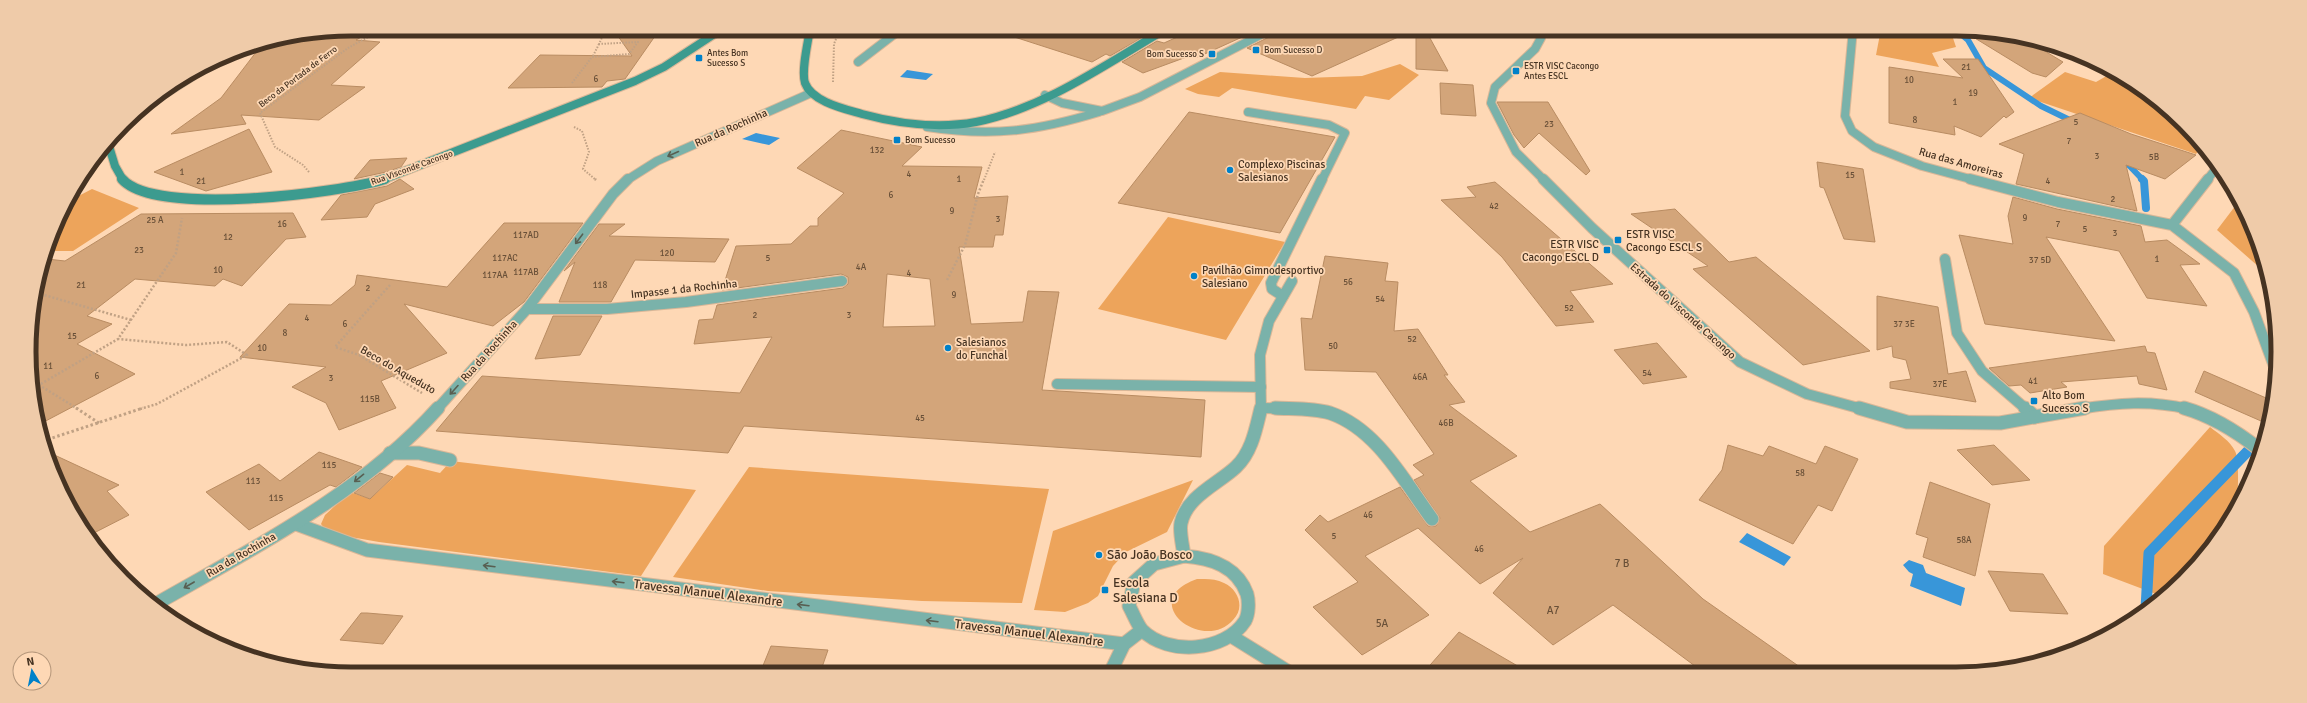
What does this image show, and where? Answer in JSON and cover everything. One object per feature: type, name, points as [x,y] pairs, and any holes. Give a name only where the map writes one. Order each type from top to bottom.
[{"type":"main road","name":"Rua Visconde Cacongo","points":[[109,149],[114,167],[128,185],[158,195],[202,198],[274,197],[319,193],[369,183],[431,162],[656,71],[711,36]]},
{"type":"main road","points":[[809,36],[805,83],[812,93],[839,108],[879,119],[913,124],[951,124],[989,118],[1023,106],[1153,36]]},
{"type":"street","points":[[858,62],[892,36]]},
{"type":"street","points":[[913,124],[953,132],[1004,132],[1046,127],[1102,112],[1140,97],[1258,36]]},
{"type":"street","name":"Estrada do Visconde Cacongo","points":[[1539,36],[1541,38],[1535,49],[1495,87],[1491,103],[1516,152],[1592,228],[1740,362],[1807,394],[1907,422],[2000,422],[2117,403],[2162,403],[2198,412],[2234,430],[2256,447]]},
{"type":"street","name":"Rua das Amoreiras","points":[[1852,36],[1845,116],[1852,130],[1874,147],[1922,166],[2058,202],[2172,225]]},
{"type":"street","name":"Rua da Rochinha","points":[[159,602],[296,524],[344,490],[390,452],[441,405],[527,309],[613,194],[632,175],[657,161],[812,93]]},
{"type":"street","points":[[1044,95],[1062,103],[1102,112]]},
{"type":"street","points":[[1248,112],[1329,125],[1345,133],[1271,283],[1272,289],[1283,296]]},
{"type":"street","points":[[2214,171],[2172,225],[2234,273],[2254,312],[2271,358]]},
{"type":"street","points":[[1945,259],[1957,333],[1982,371],[2035,417]]},
{"type":"street","name":"Impasse 1 da Rochinha","points":[[527,309],[630,307],[686,302],[842,281]]},
{"type":"street","points":[[1184,556],[1181,523],[1188,508],[1202,493],[1237,466],[1253,440],[1261,408],[1262,348],[1269,321],[1292,282]]},
{"type":"street","points":[[1057,384],[1261,387]]},
{"type":"street","points":[[1261,408],[1328,413],[1349,421],[1367,435],[1432,519]]},
{"type":"street","points":[[390,452],[418,453],[450,460]]},
{"type":"street","name":"Travessa Manuel Alexandre","points":[[296,524],[367,550],[1124,644]]},
{"type":"street","points":[[1184,556],[1207,558],[1228,568],[1243,583],[1249,601],[1246,620],[1231,636],[1202,647],[1169,646],[1142,630],[1129,606],[1134,582],[1154,564],[1184,556]]},
{"type":"street","points":[[1113,667],[1124,644],[1142,630]]},
{"type":"street","points":[[1231,636],[1281,667]]},
{"type":"path","name":"Beco da Portada de Ferro","points":[[311,174],[303,165],[275,147],[260,113],[348,48],[368,37],[390,36]]},
{"type":"path","points":[[569,86],[592,57],[602,36]]},
{"type":"path","points":[[834,82],[832,72],[834,44],[837,36]]},
{"type":"path","points":[[592,57],[629,54],[638,42],[598,44]]},
{"type":"path","points":[[550,114],[582,131],[589,152],[582,169],[613,194]]},
{"type":"path","points":[[947,280],[966,245],[978,194],[1004,132]]},
{"type":"path","points":[[99,423],[39,385],[118,339],[176,253],[182,217],[202,198]]},
{"type":"path","name":"Beco do Aqueduto","points":[[390,284],[335,347],[359,355],[441,405]]},
{"type":"path","points":[[41,294],[131,320]]},
{"type":"path","points":[[49,439],[157,404],[247,355],[227,342],[186,345],[118,339]]},
{"type":"shaded area","points":[[1880,36],[1952,36],[1956,47],[1932,53],[1939,67],[1876,55]]},
{"type":"shaded area","points":[[1400,64],[1419,75],[1389,100],[1365,96],[1356,109],[1232,88],[1219,97],[1198,94],[1185,89],[1220,72],[1305,78],[1362,76]]},
{"type":"shaded area","points":[[2065,72],[2096,82],[2108,75],[2131,89],[2164,114],[2199,150],[2196,154],[2029,98]]},
{"type":"shaded area","points":[[92,189],[139,208],[73,251],[53,251],[60,231],[76,197]]},
{"type":"shaded area","points":[[2235,206],[2247,231],[2259,267],[2217,230]]},
{"type":"shaded area","name":"Pavilhão Gimnodesportivo Salesiano","points":[[1168,217],[1285,242],[1226,340],[1098,309]]},
{"type":"shaded area","points":[[2210,427],[2230,444],[2237,456],[2237,492],[2229,509],[2206,544],[2179,575],[2157,594],[2103,574],[2104,546]]},
{"type":"shaded area","points":[[451,461],[696,490],[641,576],[379,542],[328,533],[321,524],[325,515],[350,492],[370,499],[407,465],[440,473]]},
{"type":"shaded area","points":[[749,467],[1049,489],[1022,603],[922,601],[768,591],[673,577]]},
{"type":"shaded area","points":[[1193,480],[1167,532],[1126,552],[1113,566],[1098,596],[1088,603],[1065,612],[1034,610],[1053,531]]},
{"type":"shaded area","points":[[1197,579],[1221,581],[1229,586],[1237,595],[1239,600],[1239,610],[1237,615],[1233,620],[1220,629],[1206,631],[1192,628],[1180,620],[1173,611],[1172,599],[1180,588]]},
{"type":"water","points":[[907,70],[933,74],[926,80],[900,77]]},
{"type":"water","points":[[756,133],[780,138],[769,145],[742,139]]},
{"type":"water","points":[[1747,533],[1791,557],[1784,566],[1739,542]]},
{"type":"water","points":[[1909,560],[1923,565],[1926,573],[1965,588],[1961,606],[1910,586],[1913,574],[1903,565]]},
{"type":"building","points":[[363,36],[356,40],[380,42],[331,85],[365,87],[319,120],[241,115],[246,124],[171,134],[221,98],[257,51],[290,42],[331,37]]},
{"type":"building","points":[[618,36],[655,36],[625,79],[607,81],[602,87],[508,88],[540,55],[632,56]]},
{"type":"building","points":[[1011,36],[1143,37],[1110,56],[1106,54],[1092,62]]},
{"type":"building","points":[[1180,36],[1244,36],[1198,57],[1192,55],[1143,73],[1122,62],[1157,41],[1164,43]]},
{"type":"building","points":[[1271,36],[1401,36],[1312,76],[1247,48]]},
{"type":"building","points":[[1416,36],[1429,36],[1448,71],[1416,69]]},
{"type":"building","points":[[1973,37],[2017,42],[2037,47],[2063,62],[2046,77],[2032,73]]},
{"type":"building","points":[[1943,59],[1978,59],[2014,112],[2006,118],[2004,116],[1981,137],[1954,126],[1955,135],[1889,123],[1889,67],[1963,78]]},
{"type":"building","points":[[1440,83],[1473,85],[1476,116],[1441,114]]},
{"type":"building","points":[[1497,102],[1548,102],[1590,171],[1586,175],[1539,133],[1524,148],[1514,135]]},
{"type":"building","name":"Complexo Piscinas Salesianos","points":[[1189,112],[1335,137],[1280,233],[1118,203]]},
{"type":"building","points":[[2080,113],[2131,134],[2196,155],[2165,179],[2126,165],[2137,211],[2016,184],[2024,154],[1999,144]]},
{"type":"building","points":[[249,129],[272,172],[206,191],[154,172]]},
{"type":"building","points":[[841,130],[922,147],[902,166],[982,167],[974,198],[1008,196],[1003,235],[995,235],[993,247],[959,247],[971,324],[1023,322],[1028,291],[1059,292],[1042,390],[1205,400],[1201,457],[744,426],[728,453],[436,431],[482,376],[740,393],[772,337],[694,344],[699,320],[713,319],[717,305],[843,288],[848,284],[848,277],[841,274],[722,290],[736,246],[791,244],[810,226],[818,226],[818,218],[844,193],[797,168]],"holes":[[[887,274],[930,279],[935,326],[883,327]]]},
{"type":"building","points":[[407,158],[401,167],[354,179],[370,160]]},
{"type":"building","points":[[1817,162],[1863,169],[1875,242],[1844,239],[1824,188],[1820,187]]},
{"type":"building","points":[[400,179],[414,189],[375,204],[367,217],[321,220],[341,195],[387,186]]},
{"type":"building","points":[[1495,182],[1613,284],[1570,291],[1594,322],[1556,326],[1502,257],[1441,200],[1476,197],[1467,187]]},
{"type":"building","points":[[2013,197],[2057,209],[2141,226],[2145,242],[2167,240],[2200,264],[2180,265],[2207,306],[2147,298],[2119,251],[2046,237],[2115,341],[1985,324],[1959,235],[2013,244],[2008,216]]},
{"type":"building","points":[[1675,209],[1729,262],[1756,257],[1870,351],[1803,365],[1693,269],[1708,266],[1631,214]]},
{"type":"building","points":[[293,213],[306,237],[286,239],[242,286],[223,279],[215,286],[135,279],[87,316],[112,324],[77,344],[135,374],[44,422],[39,393],[36,352],[42,290],[50,259],[65,261],[141,214]]},
{"type":"building","points":[[504,223],[583,223],[524,302],[493,326],[404,304],[447,353],[381,381],[396,408],[339,430],[326,403],[292,387],[326,367],[240,357],[289,304],[331,305],[355,285],[357,275],[447,287]]},
{"type":"building","points":[[599,224],[625,224],[609,236],[729,239],[715,262],[635,260],[611,302],[559,302],[575,262],[564,271]]},
{"type":"building","points":[[1325,256],[1388,263],[1385,281],[1398,282],[1394,331],[1418,329],[1448,375],[1444,375],[1465,402],[1449,405],[1517,456],[1470,481],[1530,532],[1600,504],[1703,599],[1800,667],[1696,667],[1613,605],[1553,645],[1493,593],[1523,558],[1480,584],[1418,528],[1365,556],[1429,615],[1362,655],[1313,607],[1358,582],[1305,530],[1320,515],[1328,522],[1400,487],[1428,526],[1436,526],[1440,518],[1414,480],[1424,475],[1413,465],[1434,454],[1376,372],[1305,370],[1301,318],[1312,319]]},
{"type":"building","points":[[1877,296],[1938,307],[1948,374],[1966,371],[1976,402],[1890,388],[1890,382],[1911,379],[1906,360],[1893,357],[1892,346],[1877,350]]},
{"type":"building","points":[[553,316],[602,316],[580,355],[535,359]]},
{"type":"building","points":[[1657,343],[1687,377],[1643,384],[1614,350]]},
{"type":"building","points":[[2145,346],[2147,352],[2155,353],[2167,390],[2139,384],[2137,376],[2061,382],[2067,387],[2030,393],[2021,385],[2009,386],[1989,368]]},
{"type":"building","points":[[2204,371],[2267,398],[2264,417],[2261,421],[2195,392]]},
{"type":"building","points":[[1728,445],[1763,456],[1769,446],[1816,464],[1825,446],[1858,459],[1832,511],[1818,505],[1793,544],[1699,500],[1722,470]]},
{"type":"building","points":[[1994,445],[2030,480],[1992,485],[1957,450]]},
{"type":"building","points":[[319,452],[362,467],[336,487],[330,485],[249,530],[206,492],[259,464],[280,481]]},
{"type":"building","points":[[54,455],[119,485],[107,491],[129,515],[93,533],[78,509],[60,472]]},
{"type":"building","points":[[380,473],[393,477],[370,499],[354,493]]},
{"type":"building","points":[[1930,482],[1990,504],[1975,576],[1923,557],[1928,538],[1916,534]]},
{"type":"building","points":[[1988,571],[2043,574],[2068,614],[2010,611]]},
{"type":"building","points":[[361,613],[403,616],[383,644],[340,640]]},
{"type":"building","points":[[1459,632],[1519,667],[1428,667]]},
{"type":"building","points":[[771,646],[828,650],[822,667],[762,667]]},
{"type":"waterway","points":[[1964,36],[1968,40],[1984,68],[2041,106],[2076,123]]},
{"type":"waterway","points":[[2122,158],[2143,180]]},
{"type":"waterway","points":[[2143,180],[2146,208]]},
{"type":"waterway","points":[[2146,603],[2149,553],[2248,451]]},
{"type":"place","name":"Bom Sucesso D","points":[[1256,50]]},
{"type":"place","name":"Bom Sucesso S","points":[[1212,54]]},
{"type":"place","name":"Antes Bom Sucesso S","points":[[699,58]]},
{"type":"place","name":"ESTR VISC Cacongo Antes ESCL","points":[[1516,71]]},
{"type":"place","name":"Bom Sucesso","points":[[897,140]]},
{"type":"place","name":"Complexo Piscinas Salesianos","points":[[1230,170]]},
{"type":"place","name":"ESTR VISC Cacongo ESCL S","points":[[1618,240]]},
{"type":"place","name":"ESTR VISC Cacongo ESCL D","points":[[1607,250]]},
{"type":"place","name":"Pavilhão Gimnodesportivo Salesiano","points":[[1194,276]]},
{"type":"place","name":"Salesianos do Funchal","points":[[948,348]]},
{"type":"place","name":"Alto Bom Sucesso S","points":[[2034,401]]},
{"type":"place","name":"São João Bosco","points":[[1099,555]]},
{"type":"place","name":"Escola Salesiana D","points":[[1105,590]]}]
